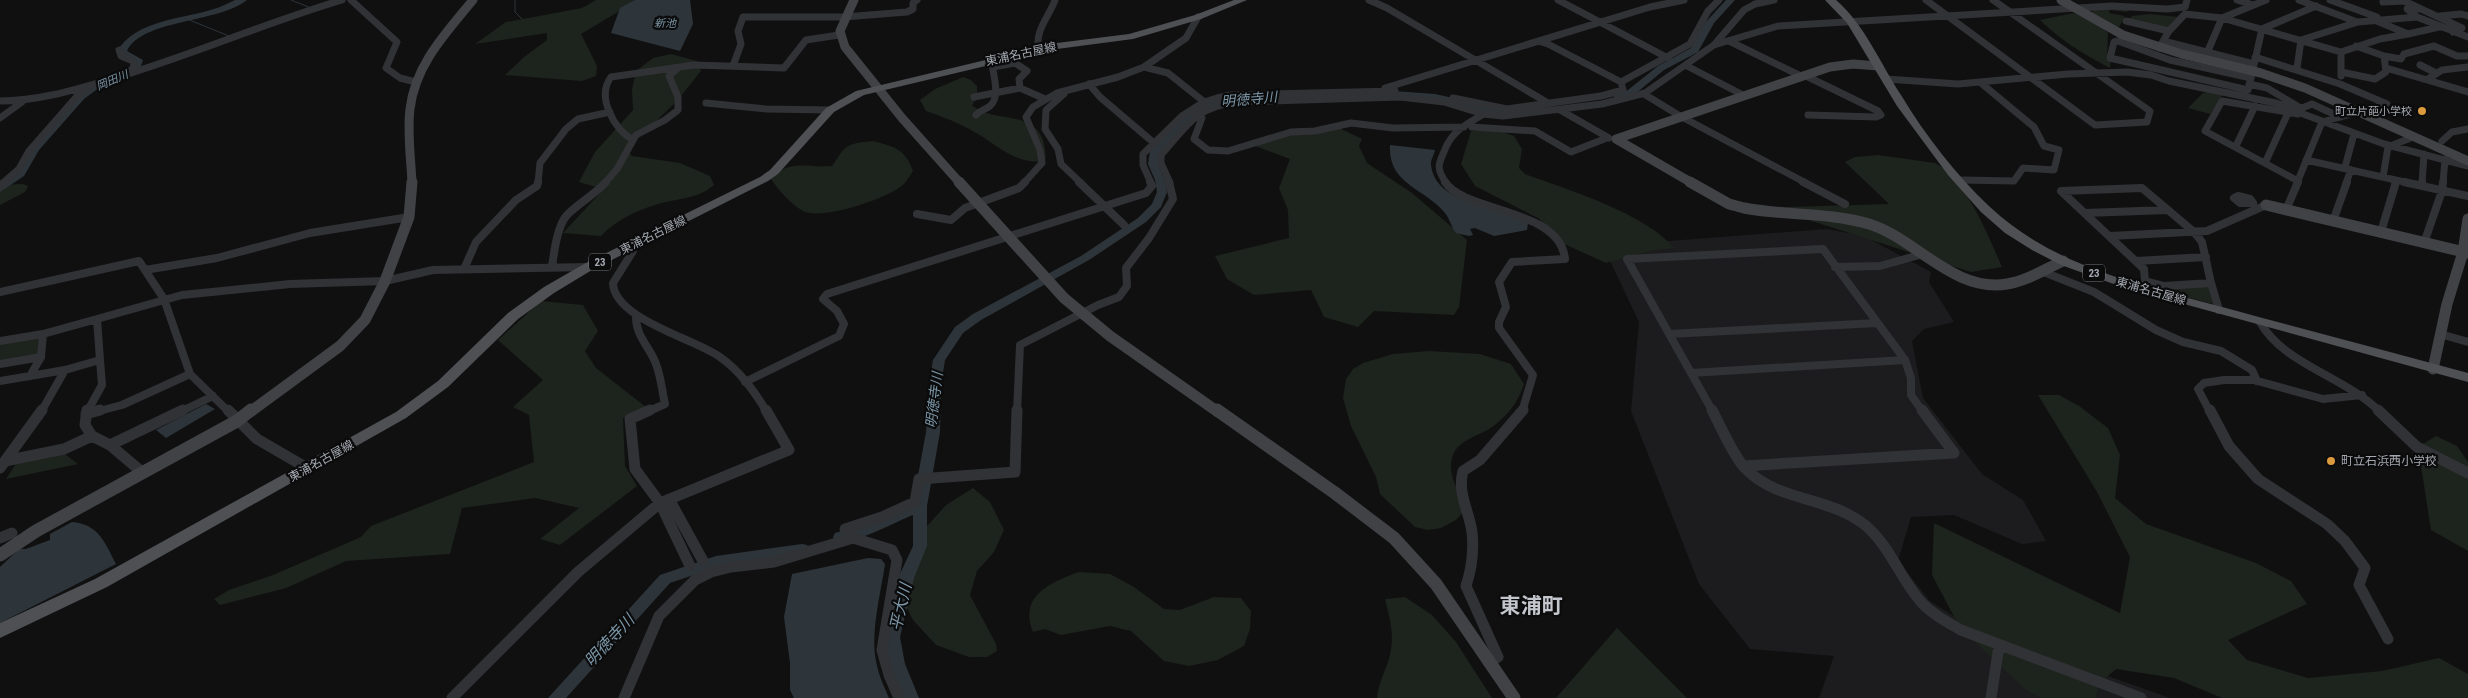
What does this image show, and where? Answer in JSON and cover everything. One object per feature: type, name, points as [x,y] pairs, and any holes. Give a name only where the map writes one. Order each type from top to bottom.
[{"type":"main road","name":"東浦名古屋線","points":[[0,631],[100,583],[401,415],[427,397],[533,300],[588,267],[764,179],[774,172],[830,110],[878,87],[992,64],[1039,50],[1125,38],[1198,17],[1242,0]]},
{"type":"main road","name":"東浦名古屋線","points":[[1830,0],[1852,22],[1916,125],[1986,210],[2007,227],[2063,261],[2129,285],[2468,378]]},
{"type":"street","points":[[0,101],[22,102],[91,85],[203,50],[286,17],[342,0]]},
{"type":"street","points":[[351,0],[397,42],[386,68],[390,73],[408,82],[416,82]]},
{"type":"street","points":[[0,555],[36,531],[238,421],[340,346],[365,320],[374,307],[409,217],[412,194],[410,110],[416,82],[434,48],[473,0]]},
{"type":"street","points":[[854,0],[844,17],[839,35],[845,47],[902,118],[980,203],[1045,278],[1082,314],[1394,538],[1436,584],[1514,698]]},
{"type":"street","points":[[733,66],[741,44],[738,31],[743,17],[844,17],[907,12],[913,9],[914,3],[917,0]]},
{"type":"street","points":[[1039,50],[1037,45],[1044,22],[1052,10],[1055,0]]},
{"type":"street","points":[[1369,0],[1387,8],[1548,104]]},
{"type":"street","points":[[1558,0],[1668,58]]},
{"type":"street","points":[[1377,90],[1650,7],[1684,0]]},
{"type":"street","points":[[1621,82],[1668,58],[1690,44],[1708,11],[1719,0]]},
{"type":"street","points":[[624,698],[659,616],[695,580],[712,572],[731,567],[774,562],[851,535],[915,502],[919,478],[1016,472],[1020,345],[1098,305],[1119,298],[1127,286],[1126,268],[1150,238],[1173,199],[1168,175],[1161,163],[1161,155],[1198,114],[1211,107],[1228,103],[1378,97],[1430,100],[1512,116],[1602,104],[1644,94],[1714,45],[1744,10],[1754,4],[1774,0]]},
{"type":"street","points":[[1926,0],[2095,124],[2147,122],[2150,111],[1993,0]]},
{"type":"street","points":[[2061,0],[2123,34],[2252,71],[2267,88],[2297,111]]},
{"type":"street","points":[[1714,45],[1778,26],[2112,6],[2168,9],[2184,7],[2187,0]]},
{"type":"street","points":[[2237,0],[2252,6]]},
{"type":"street","points":[[2206,54],[2222,18],[2266,0]]},
{"type":"street","points":[[2299,0],[2357,22]]},
{"type":"street","points":[[2330,0],[2380,18]]},
{"type":"street","points":[[2383,2],[2404,1],[2462,28],[2453,32]]},
{"type":"street","points":[[2262,29],[2316,6]]},
{"type":"street","points":[[2420,9],[2407,9],[2417,17],[2468,37]]},
{"type":"street","points":[[2161,45],[2169,31],[2185,14],[2222,18],[2341,52],[2380,39],[2440,27]]},
{"type":"street","points":[[2437,16],[2461,14],[2468,16]]},
{"type":"street","points":[[917,214],[952,220],[965,208],[1019,188],[1042,162],[1036,138],[1026,117],[1034,106],[1045,99],[1065,91],[1128,75],[1144,67],[1189,38],[1198,17]]},
{"type":"street","points":[[2301,40],[2372,19],[2417,17]]},
{"type":"street","points":[[2372,19],[2408,34]]},
{"type":"street","points":[[2126,21],[2169,31]]},
{"type":"street","points":[[2262,29],[2252,71],[2248,90],[2110,58],[2114,42],[2118,41],[2170,60],[2252,71],[2297,68],[2387,104],[2322,122]]},
{"type":"street","points":[[633,140],[620,132],[610,112],[605,94],[609,78],[694,65],[784,68],[806,40],[839,35]]},
{"type":"street","points":[[1729,40],[1878,111],[1881,115],[1876,117],[1808,114]]},
{"type":"street","points":[[2297,68],[2301,40]]},
{"type":"street","points":[[745,382],[839,336],[844,324],[837,311],[823,299],[827,294],[1141,195],[1152,188],[1142,156],[1184,112],[1203,101],[1231,96],[1377,90],[1423,93],[1484,111],[1548,104],[1623,90],[1621,82],[1548,44],[1538,41]]},
{"type":"street","points":[[2161,45],[2206,54],[2310,90],[2468,161]]},
{"type":"street","points":[[2356,46],[2384,56],[2401,59],[2404,54],[2434,46],[2457,56],[2468,57]]},
{"type":"street","points":[[119,50],[121,56],[133,61],[134,67],[132,72]]},
{"type":"street","points":[[2340,84],[2341,52]]},
{"type":"street","points":[[2341,72],[2375,79],[2386,72],[2384,56]]},
{"type":"street","points":[[976,115],[979,109],[993,103],[995,93],[992,64],[1015,63],[1027,71],[1019,79],[1020,88]]},
{"type":"street","points":[[1198,114],[1202,118],[1194,139],[1208,150],[1247,147],[1291,132],[1315,130],[1351,123],[1393,128],[1468,127],[1532,130],[1571,152],[1680,116],[1710,109],[1803,76],[1841,65],[1878,66]]},
{"type":"street","points":[[2420,65],[2434,72]]},
{"type":"street","points":[[1686,66],[1745,96]]},
{"type":"street","points":[[1144,67],[1168,74],[1203,101]]},
{"type":"street","points":[[2428,79],[2434,72],[2441,69],[2468,67]]},
{"type":"street","points":[[552,267],[555,244],[566,216],[595,194],[617,169],[633,140],[640,133],[665,120],[678,110],[678,97],[669,76],[678,68]]},
{"type":"street","points":[[2386,68],[2468,92]]},
{"type":"street","points":[[1886,79],[1956,84],[2123,72],[2159,76],[2169,81],[2276,103],[2322,122],[2390,146],[2468,166]]},
{"type":"street","points":[[1961,180],[2014,181],[2023,168],[2054,170],[2059,156],[2059,150],[2044,146],[2034,127],[1981,83]]},
{"type":"street","points":[[1089,84],[1100,97],[1154,143]]},
{"type":"street","points":[[0,186],[15,174],[29,151],[79,94],[91,85]]},
{"type":"street","points":[[974,97],[1020,88],[1045,99]]},
{"type":"street","points":[[1065,91],[1064,95],[1044,113],[1045,129],[1058,149],[1060,164],[1124,225]]},
{"type":"street","points":[[1644,94],[1680,116],[1845,204]]},
{"type":"street","points":[[2298,181],[2206,131],[2222,101],[2297,111],[2312,104],[2340,117]]},
{"type":"street","points":[[0,118],[22,102]]},
{"type":"street","points":[[706,104],[766,109],[830,110]]},
{"type":"street","points":[[2236,146],[2255,106]]},
{"type":"street","points":[[1560,110],[1730,204],[1748,210],[1835,218],[1868,224],[1891,234],[1923,254],[1982,284],[2011,283],[2063,261]]},
{"type":"street","points":[[1484,111],[1468,127],[1452,134],[1438,161],[1440,172],[1448,186],[1466,198],[1522,216],[1556,237],[1564,248],[1564,259],[1512,262],[1500,279],[1499,285],[1506,307],[1499,322],[1500,328],[1518,358],[1533,376],[1524,409],[1480,460],[1463,471],[1461,478],[1460,490],[1472,531],[1474,566],[1466,586],[1498,658],[1489,663]]},
{"type":"street","points":[[2266,163],[2297,111]]},
{"type":"street","points":[[464,269],[476,242],[516,200],[537,186],[540,176],[540,163],[566,129],[578,119],[610,112]]},
{"type":"street","points":[[2286,210],[2322,122]]},
{"type":"street","points":[[2442,141],[2452,132],[2468,129]]},
{"type":"street","points":[[2351,170],[2345,167],[2354,134]]},
{"type":"street","points":[[2383,177],[2388,147],[2413,137]]},
{"type":"street","points":[[2422,186],[2424,154]]},
{"type":"street","points":[[2424,243],[2442,191],[2445,159]]},
{"type":"street","points":[[2306,160],[2468,196]]},
{"type":"street","points":[[2333,221],[2351,170]]},
{"type":"street","points":[[2381,232],[2396,180]]},
{"type":"street","points":[[2211,283],[2164,286],[2145,282],[2144,269],[2136,260],[2061,191],[2142,188],[2194,232],[2202,242],[2219,310]]},
{"type":"street","points":[[2253,202],[2466,252]]},
{"type":"street","points":[[2110,236],[2207,231],[2266,205]]},
{"type":"street","points":[[2085,213],[2168,210]]},
{"type":"street","points":[[145,270],[217,258],[310,233],[409,217]]},
{"type":"street","points":[[2433,369],[2447,304],[2466,252],[2468,224]]},
{"type":"street","points":[[452,698],[578,572],[665,501],[789,450],[775,425],[745,382],[720,357],[670,335],[636,317],[616,294],[612,286],[615,277],[633,251],[632,246]]},
{"type":"street","points":[[1743,466],[1954,454],[1911,395],[1911,378],[1905,360],[1823,249],[1627,260],[1743,466],[1766,485],[1837,507],[1864,524],[1875,533],[1916,596],[1935,615],[1961,630],[2000,646],[2142,698]]},
{"type":"street","points":[[1835,267],[1866,269],[1891,266],[1923,254]]},
{"type":"street","points":[[2136,260],[2206,257]]},
{"type":"street","points":[[0,292],[139,261],[164,299],[190,374],[258,439],[307,468]]},
{"type":"street","points":[[0,341],[42,334],[182,294],[290,284],[385,280],[433,270],[588,267]]},
{"type":"street","points":[[2041,270],[2094,292],[2156,330],[2183,342],[2221,352],[2252,370],[2257,381]]},
{"type":"street","points":[[636,317],[636,326],[641,339],[656,363],[660,392],[665,404],[630,419],[633,463],[635,469],[665,501],[703,561]]},
{"type":"street","points":[[97,318],[102,385],[86,414],[85,425],[92,436],[110,445],[143,473]]},
{"type":"street","points":[[2260,322],[2261,326],[2274,340],[2362,395],[2402,436],[2424,453],[2468,473]]},
{"type":"street","points":[[1669,334],[1878,323]]},
{"type":"street","points":[[30,376],[41,357],[42,334]]},
{"type":"street","points":[[2440,334],[2468,342]]},
{"type":"street","points":[[0,364],[41,357]]},
{"type":"street","points":[[0,381],[65,370],[100,360]]},
{"type":"street","points":[[1691,373],[1905,360]]},
{"type":"street","points":[[3,464],[45,406],[65,370]]},
{"type":"street","points":[[86,414],[122,405],[190,374]]},
{"type":"street","points":[[2362,395],[2323,399],[2257,381],[2224,380],[2204,383],[2198,389],[2229,446],[2258,479],[2327,524],[2345,541],[2365,568],[2359,585],[2388,639]]},
{"type":"street","points":[[110,445],[213,396]]},
{"type":"street","points":[[3,464],[64,449],[92,436]]},
{"type":"street","points":[[665,501],[690,566]]},
{"type":"street","points":[[0,538],[12,533]]},
{"type":"street","points":[[851,535],[887,548],[895,554],[897,560],[884,624],[882,650],[889,675],[899,698]]},
{"type":"street","points":[[1991,698],[2000,646]]},
{"type":"shaded area","points":[[596,0],[638,0],[581,34],[597,66],[596,76],[582,81],[505,75],[524,57],[547,40],[547,33],[475,44],[506,22],[582,8]]},
{"type":"shaded area","points":[[2096,7],[2132,9],[2126,12],[2110,10],[2109,13],[2125,16],[2118,29],[2091,13]]},
{"type":"shaded area","points":[[2074,13],[2101,26],[2108,33],[2107,58],[2111,60],[2110,68],[2056,35],[2040,20]]},
{"type":"shaded area","points":[[2149,14],[2179,17],[2168,30],[2128,21],[2132,16]]},
{"type":"shaded area","points":[[671,54],[697,61],[701,71],[676,102],[627,149],[632,156],[680,163],[710,176],[714,185],[693,196],[655,205],[633,213],[619,221],[601,236],[563,233],[600,193],[599,188],[579,182],[595,152],[633,110],[632,89],[636,71],[653,58]]},
{"type":"shaded area","points":[[963,77],[971,80],[977,86],[977,98],[972,105],[989,114],[1020,120],[1036,129],[1044,145],[1046,158],[1042,162],[1014,157],[964,126],[926,111],[920,100],[935,89]]},
{"type":"shaded area","points":[[2212,91],[2224,93],[2210,114],[2188,108],[2203,93]]},
{"type":"shaded area","points":[[1335,126],[1362,139],[1359,146],[1367,163],[1412,193],[1467,240],[1459,307],[1454,315],[1374,311],[1358,327],[1324,317],[1311,290],[1254,295],[1227,279],[1215,256],[1289,238],[1288,210],[1279,188],[1290,159],[1255,146],[1293,130]]},
{"type":"shaded area","points":[[1497,130],[1514,136],[1522,149],[1519,168],[1525,174],[1583,195],[1626,214],[1662,236],[1674,248],[1655,250],[1606,263],[1564,244],[1538,218],[1475,186],[1461,164],[1471,131]]},
{"type":"shaded area","points":[[873,141],[893,147],[902,153],[910,163],[913,171],[896,190],[855,207],[824,213],[803,211],[781,192],[770,178],[785,168],[792,166],[832,166],[848,146]]},
{"type":"shaded area","points":[[1878,155],[1935,163],[1946,171],[1957,182],[1975,209],[2002,267],[1971,272],[1790,214],[1786,210],[1788,207],[1889,204],[1845,162],[1855,157]]},
{"type":"shaded area","points":[[23,184],[28,186],[25,192],[0,205],[0,185]]},
{"type":"shaded area","points":[[1827,229],[1864,236],[1931,272],[1929,282],[1954,322],[1924,329],[1912,341],[1923,398],[1982,474],[2023,500],[2046,541],[2022,544],[1954,515],[1911,517],[1898,561],[1930,601],[1972,628],[2170,698],[1819,698],[1834,656],[1750,649],[1699,584],[1631,411],[1639,322],[1603,246]]},
{"type":"shaded area","points":[[2208,286],[2213,304],[2163,291],[2164,288]]},
{"type":"shaded area","points":[[541,301],[583,305],[598,331],[585,351],[596,368],[646,407],[623,418],[625,466],[637,486],[560,545],[540,539],[579,508],[535,498],[462,508],[450,554],[346,561],[286,588],[220,605],[214,599],[229,590],[273,575],[361,537],[371,526],[534,462],[529,415],[513,407],[543,380],[498,340]]},
{"type":"shaded area","points":[[40,337],[38,355],[0,362],[0,344]]},
{"type":"shaded area","points":[[1429,351],[1480,354],[1511,364],[1524,384],[1517,401],[1501,420],[1491,428],[1459,446],[1455,451],[1452,458],[1451,471],[1466,509],[1456,520],[1441,528],[1428,530],[1415,527],[1380,494],[1376,477],[1351,426],[1343,398],[1346,379],[1353,369],[1363,363],[1393,354]]},
{"type":"shaded area","points":[[2038,395],[2059,395],[2079,406],[2108,428],[2120,455],[2115,498],[2146,524],[2256,563],[2291,581],[2307,604],[2228,640],[2247,660],[2308,678],[2382,671],[2439,658],[2468,674],[2468,698],[2222,698],[2174,678],[2116,669],[2100,683],[2095,698],[2041,698],[2026,690],[1960,628],[1932,575],[1934,523],[2120,613],[2130,557],[2097,492]]},
{"type":"shaded area","points":[[2436,436],[2457,446],[2468,462],[2468,551],[2431,530],[2418,447]]},
{"type":"shaded area","points":[[62,452],[78,464],[6,479],[19,459]]},
{"type":"shaded area","points":[[973,488],[990,502],[1004,530],[994,552],[977,571],[970,595],[996,644],[997,651],[987,657],[969,657],[936,645],[913,620],[903,600],[906,568],[920,534],[946,505]]},
{"type":"shaded area","points":[[1079,572],[1110,574],[1134,587],[1164,609],[1180,610],[1214,597],[1241,598],[1251,611],[1250,629],[1244,646],[1218,660],[1189,666],[1164,661],[1131,631],[1110,626],[1061,635],[1045,629],[1033,632],[1030,609],[1040,592],[1048,586]]},
{"type":"shaded area","points":[[1405,597],[1432,615],[1456,642],[1492,698],[1377,698],[1392,643],[1391,624],[1385,599]]},
{"type":"shaded area","points":[[1617,628],[1687,698],[1556,698]]},
{"type":"water","name":"新池","points":[[635,0],[690,0],[693,24],[680,51],[611,33],[620,8]]},
{"type":"water","points":[[1390,145],[1435,150],[1431,165],[1435,177],[1451,194],[1475,204],[1500,210],[1517,217],[1528,223],[1527,230],[1494,236],[1475,228],[1470,229],[1473,235],[1456,233],[1447,215],[1437,204],[1409,184],[1395,169],[1391,158]]},
{"type":"water","points":[[206,404],[215,409],[166,438],[156,430]]},
{"type":"water","points":[[72,522],[81,523],[94,530],[104,542],[116,564],[0,623],[0,567],[19,549],[26,549],[50,540],[50,534]]},
{"type":"water","points":[[868,558],[881,559],[885,564],[875,625],[874,650],[878,671],[889,698],[794,698],[790,690],[790,663],[784,617],[792,574]]},
{"type":"waterway","name":"岡田川","points":[[0,189],[20,174],[35,149],[81,97],[93,88],[136,70],[138,60],[122,52],[126,44],[135,36],[163,25],[218,11],[243,0]]},
{"type":"waterway","points":[[291,0],[311,8]]},
{"type":"waterway","points":[[515,0],[515,12],[522,19]]},
{"type":"waterway","name":"明徳寺川","points":[[1617,98],[1631,92],[1661,68],[1688,55],[1694,50],[1705,29],[1720,10],[1731,0]]},
{"type":"waterway","points":[[187,19],[229,36]]},
{"type":"waterway","name":"明徳寺川","points":[[1393,94],[1435,97],[1508,113],[1521,113]]},
{"type":"waterway","name":"明徳寺川","points":[[920,506],[933,432],[935,385],[939,360],[959,330],[977,317],[1085,258],[1142,220],[1157,205],[1162,192],[1160,180],[1153,164],[1155,151],[1194,112],[1211,103],[1260,97]]},
{"type":"waterway","name":"明徳寺川","points":[[840,537],[853,534],[920,506]]},
{"type":"waterway","name":"平大川","points":[[911,698],[897,664],[892,637],[906,578],[920,546],[920,506]]},
{"type":"waterway","name":"明徳寺川","points":[[556,698],[665,579],[716,562],[802,549]]},
{"type":"place","name":"町立片葩小学校","points":[[2422,111]]},
{"type":"place","name":"町立石浜西小学校","points":[[2331,461]]},
{"type":"district","name":"東浦町","points":[[1531,606]]}]
